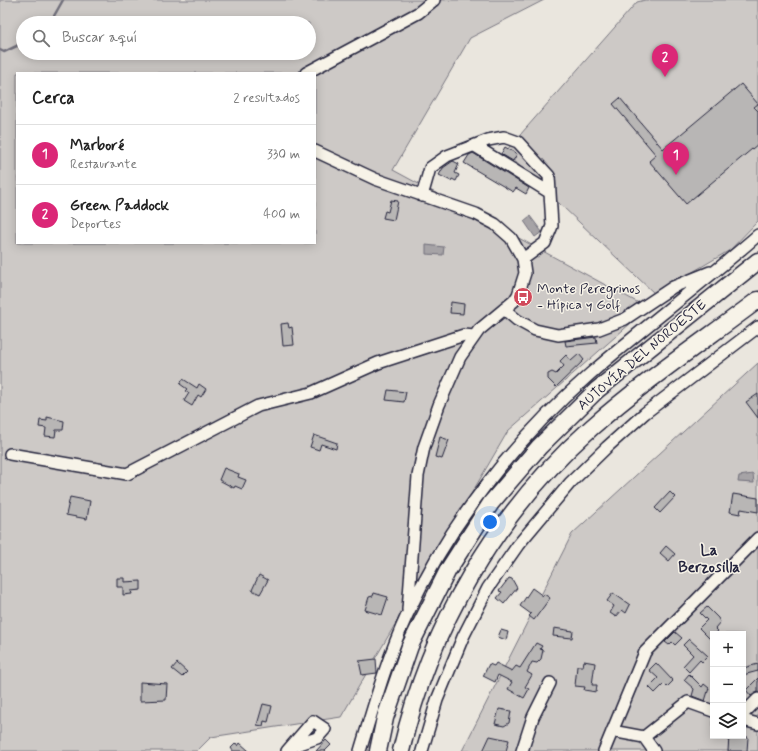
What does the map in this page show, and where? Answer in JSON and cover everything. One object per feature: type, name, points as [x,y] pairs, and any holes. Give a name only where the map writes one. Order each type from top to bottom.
[{"type":"highway","name":"AUTOVÍA DEL NOROESTE","points":[[378,751],[385,718],[410,646],[448,570],[491,503],[540,447],[597,390],[758,261]]},
{"type":"highway","name":"AUTOVÍA DEL NOROESTE","points":[[401,751],[408,722],[432,652],[466,580],[510,514],[568,449],[618,405],[758,300]]},
{"type":"highway","points":[[568,449],[597,435],[758,314]]},
{"type":"street","points":[[308,72],[418,13],[434,0]]},
{"type":"street","points":[[422,196],[430,168],[448,156],[504,137],[518,142],[549,176],[552,226],[545,243],[523,260]]},
{"type":"street","points":[[475,146],[549,192]]},
{"type":"street","points":[[316,151],[375,179],[476,214],[495,224],[511,238],[523,260],[525,273],[522,286],[514,301],[487,322],[474,336],[460,357],[439,406],[424,447],[418,476],[407,614]]},
{"type":"street","points":[[361,751],[377,694],[407,614],[440,555],[479,494],[529,434],[589,375],[758,235]]},
{"type":"street","points":[[504,309],[517,320],[535,330],[558,335],[599,329],[625,319],[673,286],[720,268]]},
{"type":"street","points":[[422,751],[437,700],[463,637],[488,588],[518,544],[570,483],[607,447],[645,413],[758,327]]},
{"type":"street","points":[[10,454],[127,474],[258,406],[311,393],[378,363],[464,335],[474,336]]},
{"type":"street","points":[[604,751],[644,652],[758,538]]},
{"type":"street","points":[[522,751],[532,717],[550,683]]},
{"type":"street","points":[[746,711],[758,699]]},
{"type":"street","points":[[644,737],[688,702],[710,710]]},
{"type":"street","points":[[746,721],[758,724]]},
{"type":"street","points":[[612,731],[644,737],[654,751]]},
{"type":"shaded area","points":[[0,0],[544,0],[470,38],[393,170],[648,308],[508,431],[341,717],[211,737],[197,751],[0,751]]},
{"type":"shaded area","points":[[645,0],[758,0],[758,221],[730,250],[655,294],[505,152],[637,2]]},
{"type":"shaded area","points":[[530,216],[542,232],[535,237],[524,221]]},
{"type":"shaded area","points":[[426,245],[444,247],[443,255],[426,254]]},
{"type":"shaded area","points":[[758,363],[758,751],[462,751],[572,534]]},
{"type":"shaded area","points":[[753,474],[754,483],[738,482],[739,476]]},
{"type":"building","points":[[741,84],[758,104],[754,107],[758,111],[758,144],[686,204],[649,161],[656,155],[613,104],[620,98],[663,149]]},
{"type":"building","points":[[505,147],[517,154],[513,161],[501,154]]},
{"type":"building","points":[[473,153],[529,188],[526,194],[516,188],[513,192],[464,163],[469,155]]},
{"type":"building","points":[[453,161],[459,164],[455,173],[459,175],[456,181],[452,179],[451,181],[439,175],[443,168]]},
{"type":"building","points":[[391,200],[398,201],[394,220],[383,218],[385,211],[388,212]]},
{"type":"building","points":[[451,302],[464,304],[463,314],[450,313]]},
{"type":"building","points":[[288,323],[289,328],[292,327],[294,345],[283,346],[281,324]]},
{"type":"building","points":[[596,337],[597,343],[566,346],[565,341]]},
{"type":"building","points":[[579,354],[584,360],[556,387],[548,379],[548,374],[552,372],[556,374],[564,366],[560,361],[566,355],[571,361]]},
{"type":"building","points":[[183,379],[197,388],[199,384],[206,389],[201,397],[198,395],[192,406],[184,401],[189,393],[185,391],[187,389],[180,384]]},
{"type":"building","points":[[388,390],[406,392],[404,402],[386,400]]},
{"type":"building","points":[[758,394],[758,418],[746,402]]},
{"type":"building","points":[[47,417],[64,421],[63,430],[56,430],[55,437],[45,436],[46,428],[39,427],[40,420],[47,421]]},
{"type":"building","points":[[314,435],[337,443],[336,449],[321,444],[319,450],[310,447]]},
{"type":"building","points":[[440,437],[449,440],[442,459],[435,457]]},
{"type":"building","points":[[224,468],[239,474],[238,477],[246,480],[242,489],[235,486],[234,488],[219,480]]},
{"type":"building","points":[[670,492],[675,497],[660,513],[655,508]]},
{"type":"building","points":[[733,494],[758,498],[758,512],[741,509],[740,514],[730,512]]},
{"type":"building","points":[[70,497],[90,501],[87,519],[66,515]]},
{"type":"building","points":[[666,546],[675,554],[669,561],[660,553]]},
{"type":"building","points":[[259,575],[268,580],[260,594],[252,590]]},
{"type":"building","points":[[117,578],[124,578],[124,582],[141,581],[141,590],[131,591],[132,594],[123,595],[123,587],[117,587]]},
{"type":"building","points":[[509,578],[512,579],[517,588],[504,604],[497,598],[502,592],[499,591]]},
{"type":"building","points":[[532,588],[543,596],[544,594],[550,598],[534,620],[529,616],[531,614],[520,606]]},
{"type":"building","points":[[374,593],[388,597],[382,615],[365,610],[369,597],[373,596]]},
{"type":"building","points":[[613,593],[630,605],[626,613],[622,610],[616,617],[610,613],[614,606],[607,601]]},
{"type":"building","points":[[707,607],[720,622],[715,628],[718,631],[710,631],[710,639],[699,628],[707,620],[700,613]]},
{"type":"building","points":[[554,628],[573,631],[572,638],[553,636]]},
{"type":"building","points":[[501,630],[508,632],[506,640],[498,637]]},
{"type":"building","points":[[675,632],[682,638],[675,645],[672,642],[669,645],[665,642]]},
{"type":"building","points":[[689,639],[708,656],[702,662],[700,660],[689,672],[683,666],[693,655],[683,645]]},
{"type":"building","points":[[536,643],[542,646],[540,649],[543,650],[541,659],[537,663],[532,662],[527,672],[532,675],[525,687],[529,689],[524,698],[508,689],[512,682],[498,675],[495,682],[483,676],[489,664],[494,666],[496,663],[512,671],[516,666],[520,668]]},
{"type":"building","points":[[376,659],[377,673],[362,675],[359,661]]},
{"type":"building","points":[[584,661],[595,663],[592,685],[597,685],[596,692],[584,690],[585,687],[575,686],[577,666],[583,666]]},
{"type":"building","points":[[177,663],[187,672],[182,677],[172,669]]},
{"type":"building","points":[[656,663],[673,681],[667,687],[664,684],[655,693],[649,687],[658,678],[649,670]]},
{"type":"building","points":[[758,664],[758,671],[746,674],[746,667]]},
{"type":"building","points":[[689,674],[702,687],[704,684],[709,688],[705,701],[692,696],[694,689],[684,680]]},
{"type":"building","points":[[758,678],[758,692],[751,696],[746,690]]},
{"type":"building","points":[[140,682],[167,684],[166,700],[140,701]]},
{"type":"building","points":[[263,704],[272,706],[268,722],[264,721],[263,726],[257,725]]},
{"type":"building","points":[[499,709],[511,711],[509,723],[504,726],[495,724]]},
{"type":"building","points":[[490,736],[509,740],[506,751],[483,751]]},
{"type":"building","points":[[746,737],[748,737],[747,751],[728,751],[729,739],[746,739]]},
{"type":"building","points":[[326,740],[331,745],[325,751],[316,751]]},
{"type":"building","points":[[236,743],[238,746],[240,743],[249,751],[233,751],[231,748]]},
{"type":"waterway","points":[[54,16],[63,0]]},
{"type":"waterway","points":[[0,50],[4,52],[16,46]]},
{"type":"place","name":"Green Paddock","points":[[665,77]]},
{"type":"place","name":"Marboré","points":[[676,175]]},
{"type":"place","name":"Monte Peregrinos - Hípica y Golf","points":[[523,297]]},
{"type":"district","name":"La Berzosilla","points":[[709,560]]}]
